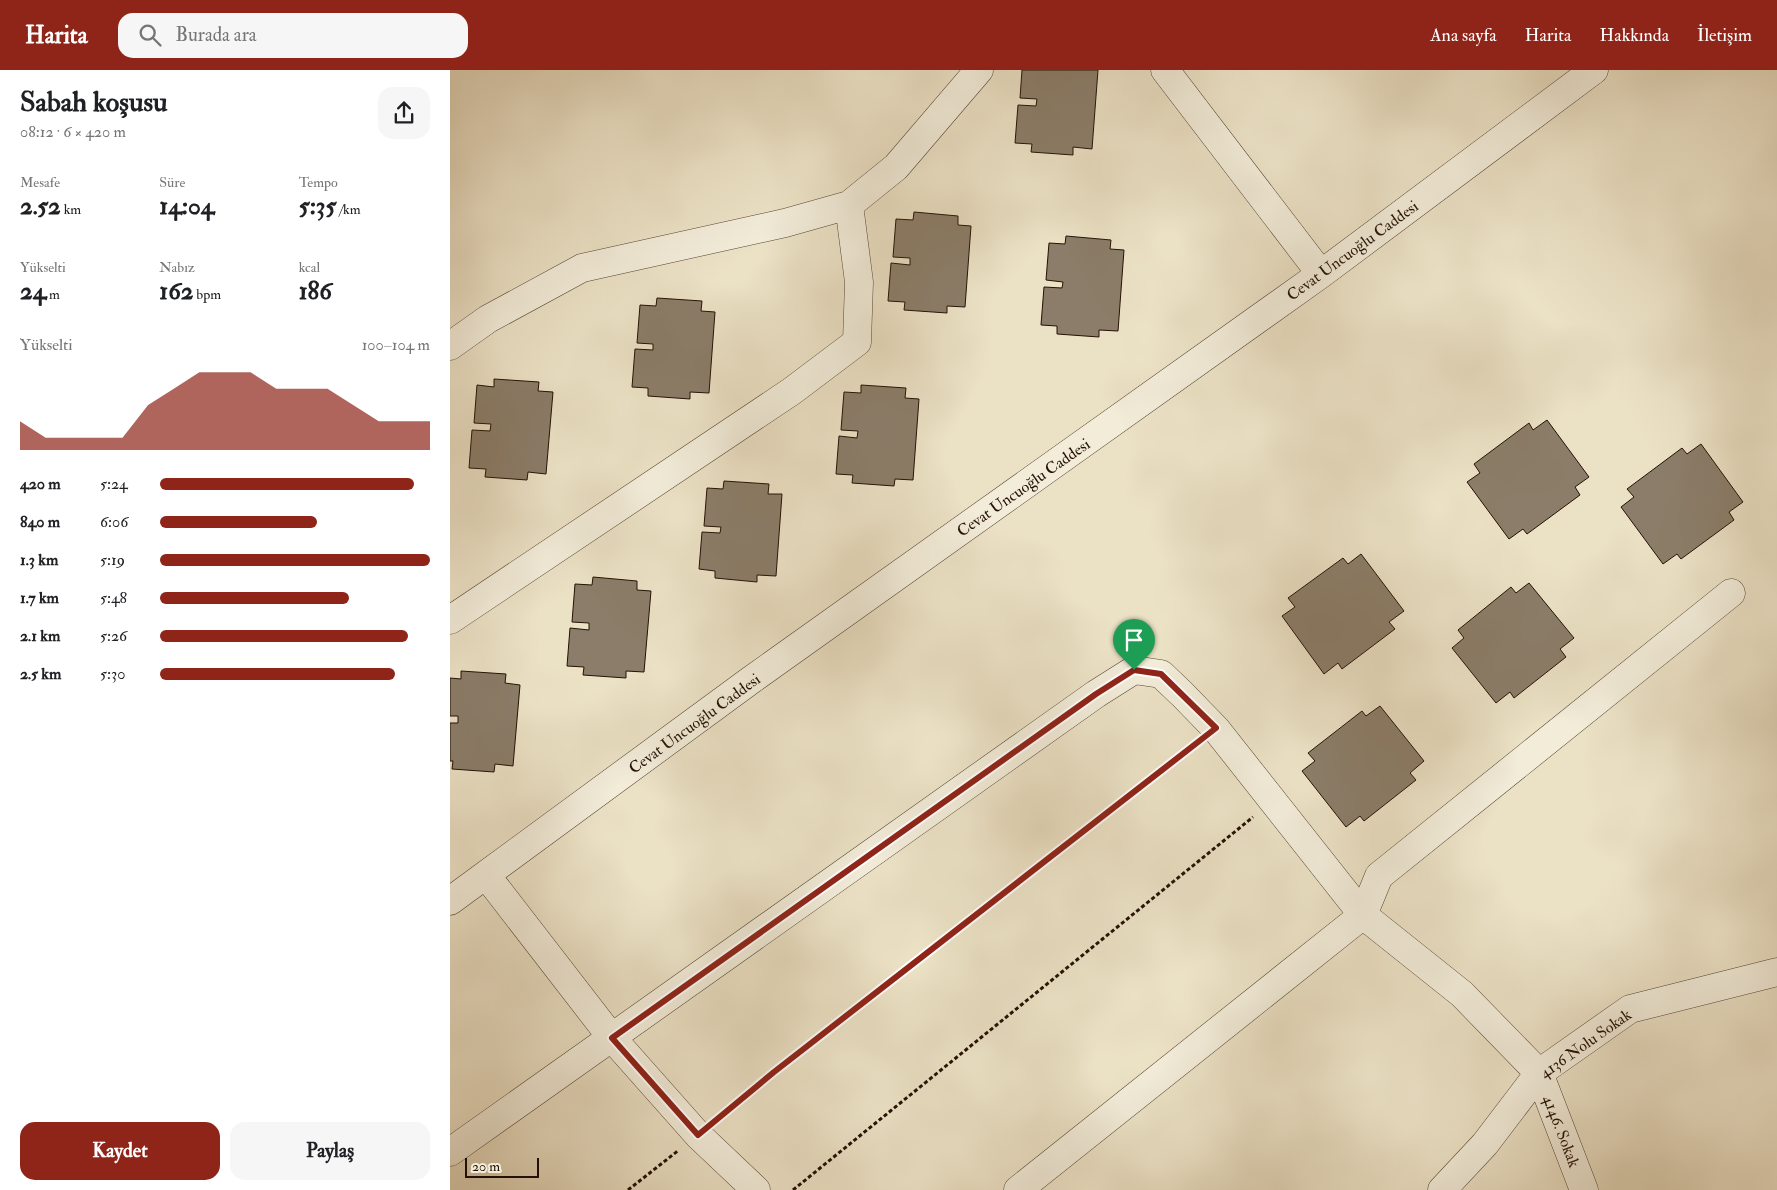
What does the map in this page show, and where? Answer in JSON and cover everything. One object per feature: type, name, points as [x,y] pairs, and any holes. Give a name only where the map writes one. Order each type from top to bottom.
[{"type":"street","points":[[450,346],[488,319],[582,268],[785,223],[849,206],[896,167],[979,70]]},
{"type":"street","points":[[1165,70],[1321,274]]},
{"type":"street","name":"Cevat Uncuoğlu Caddesi","points":[[450,901],[751,680],[1321,274],[1594,70]]},
{"type":"street","points":[[450,620],[792,391],[858,342],[859,282],[849,206]]},
{"type":"street","points":[[1018,1190],[1363,915],[1379,876],[1731,593]]},
{"type":"street","points":[[450,1152],[1096,694],[1134,670],[1161,674],[1216,728],[1363,915],[1462,994],[1539,1073]]},
{"type":"street","points":[[486,874],[612,1038],[698,1135],[756,1190]]},
{"type":"street","name":"4136 Nolu Sokak","points":[[1442,1190],[1484,1144],[1539,1073],[1630,1009],[1777,972]]},
{"type":"street","name":"4146. Sokak","points":[[1539,1073],[1584,1190]]},
{"type":"path","points":[[628,1190],[774,1072],[1216,728]]},
{"type":"path","points":[[793,1190],[1274,800]]},
{"type":"building","points":[[1022,70],[1098,70],[1092,149],[1073,147],[1073,155],[1031,152],[1032,144],[1015,143],[1018,105],[1036,106],[1037,99],[1020,98]]},
{"type":"building","points":[[914,212],[958,216],[958,225],[971,226],[965,307],[947,306],[947,313],[904,310],[905,302],[888,301],[891,263],[910,265],[910,258],[893,257],[896,219],[913,220]]},
{"type":"building","points":[[1066,236],[1111,240],[1110,249],[1124,250],[1118,331],[1099,330],[1099,337],[1057,334],[1057,326],[1041,325],[1044,287],[1062,288],[1063,282],[1046,280],[1049,243],[1065,244]]},
{"type":"building","points":[[657,298],[702,301],[701,311],[715,312],[709,393],[690,392],[690,399],[648,396],[648,388],[632,387],[635,349],[653,350],[653,344],[637,343],[640,305],[656,306]]},
{"type":"building","points":[[494,379],[539,382],[538,391],[553,392],[546,474],[528,472],[527,480],[485,477],[486,469],[469,468],[472,430],[490,431],[491,424],[474,423],[477,385],[494,387]]},
{"type":"building","points":[[861,385],[906,388],[905,398],[919,399],[913,480],[895,479],[894,486],[852,483],[853,475],[836,474],[839,436],[857,438],[858,431],[841,430],[844,392],[861,393]]},
{"type":"building","points":[[1547,420],[1589,477],[1575,487],[1580,495],[1527,534],[1523,529],[1509,539],[1467,482],[1480,473],[1474,464],[1529,423],[1533,430]]},
{"type":"building","points":[[1701,444],[1743,502],[1729,512],[1734,520],[1681,559],[1677,554],[1663,564],[1621,507],[1634,497],[1627,489],[1682,448],[1687,454]]},
{"type":"building","points":[[724,481],[769,484],[768,494],[782,494],[776,576],[757,575],[757,582],[715,578],[715,571],[699,569],[702,532],[720,533],[721,527],[704,526],[707,488],[723,489]]},
{"type":"building","points":[[1361,554],[1404,611],[1389,622],[1395,629],[1342,669],[1338,663],[1324,674],[1282,616],[1295,607],[1288,598],[1343,558],[1348,564]]},
{"type":"building","points":[[593,577],[637,581],[637,590],[651,591],[644,672],[626,671],[626,678],[583,675],[584,667],[567,666],[570,628],[589,630],[589,623],[572,622],[575,584],[592,585]]},
{"type":"building","points":[[1529,583],[1574,638],[1560,649],[1566,657],[1514,698],[1510,692],[1496,703],[1452,648],[1464,638],[1458,630],[1511,587],[1516,593]]},
{"type":"building","points":[[461,671],[506,674],[505,683],[520,685],[513,766],[495,764],[494,772],[452,769],[453,761],[450,761],[450,723],[458,723],[458,716],[450,716],[450,678],[461,679]]},
{"type":"building","points":[[1380,706],[1424,761],[1410,773],[1416,780],[1364,821],[1360,816],[1346,827],[1302,771],[1315,761],[1308,753],[1362,711],[1366,716]]},
{"type":"route","points":[[1134,670],[1161,674],[1216,728],[774,1072],[698,1135],[612,1038],[1096,694],[1134,670]]}]
